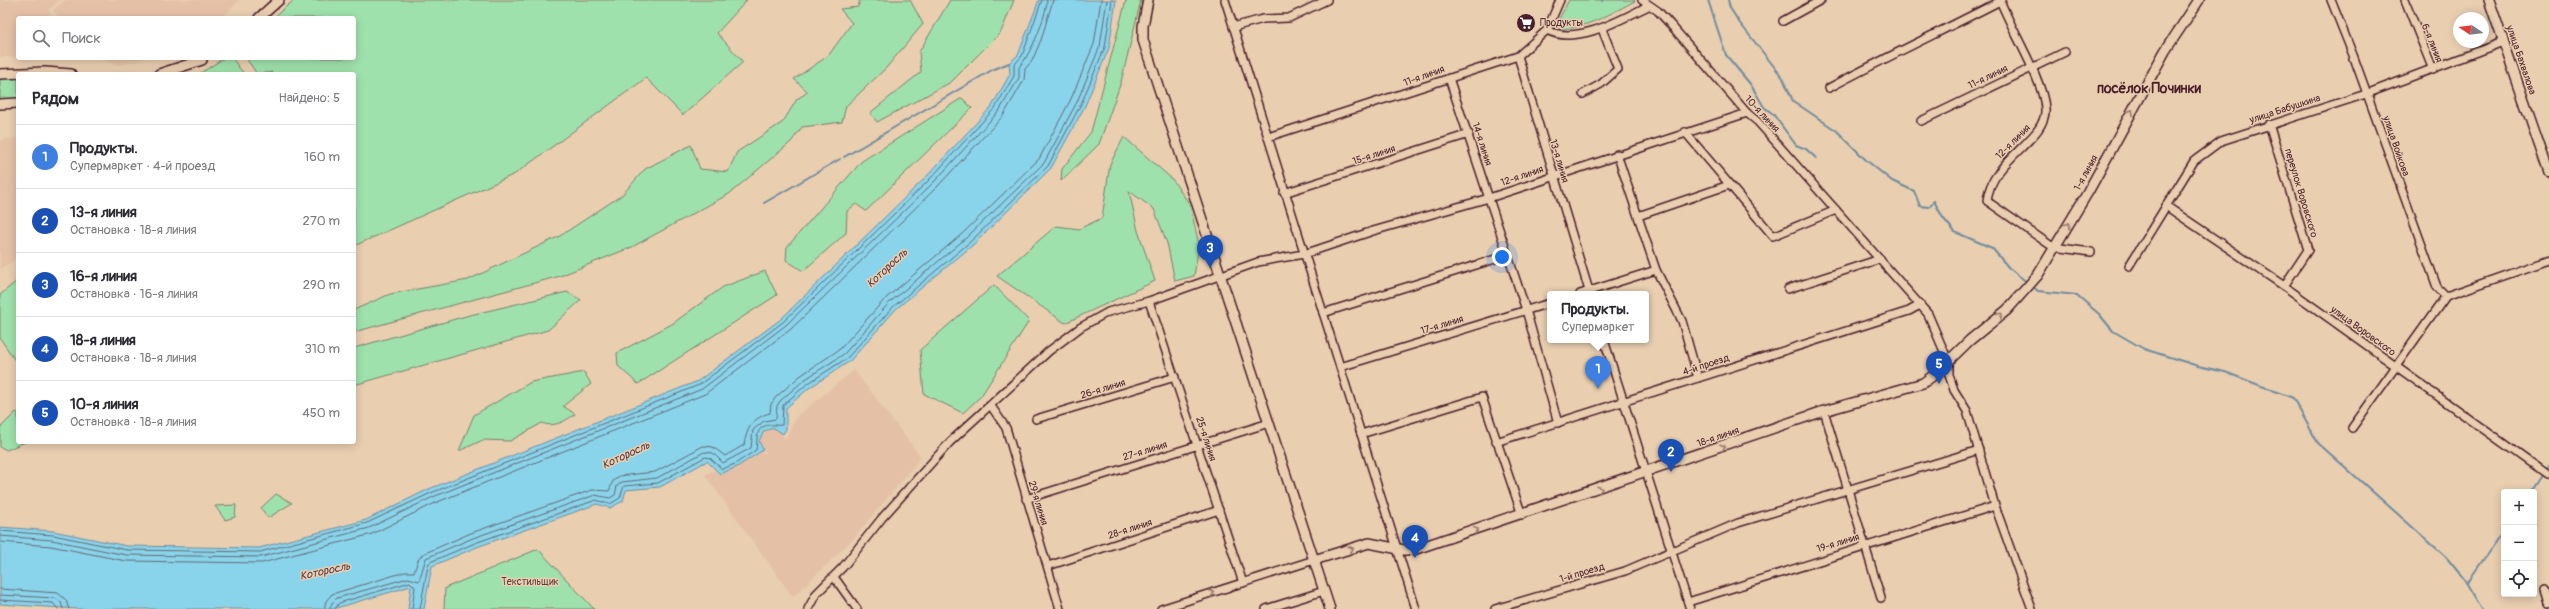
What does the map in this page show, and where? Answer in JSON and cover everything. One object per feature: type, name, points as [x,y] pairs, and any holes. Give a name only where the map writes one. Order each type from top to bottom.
[{"type":"street","points":[[261,16],[279,0]]},
{"type":"street","points":[[1148,0],[1143,26],[1143,40],[1219,276],[1330,609]]},
{"type":"street","points":[[1225,0],[1284,193],[1416,609]]},
{"type":"street","points":[[1233,27],[1263,19],[1289,18],[1327,0]]},
{"type":"street","name":"11-я линия","points":[[1268,137],[1401,96],[1449,78],[1518,56],[1547,30],[1560,0]]},
{"type":"street","name":"10-я линия","points":[[1642,0],[1648,6],[1658,11],[1670,24],[1747,113],[1758,122],[1928,314],[1949,362],[1949,375],[1954,390],[1967,411],[1995,506],[2032,609]]},
{"type":"street","points":[[1783,21],[1821,0]]},
{"type":"street","points":[[1829,88],[1888,56],[1944,30],[2001,0]]},
{"type":"street","name":"12-я линия","points":[[2001,0],[2031,67],[2045,106],[2045,116],[2040,128],[2002,166],[1988,192],[1988,201],[2053,247]]},
{"type":"street","name":"1-я линия","points":[[1970,340],[2007,310],[2030,285],[2088,192],[2165,51],[2199,0]]},
{"type":"street","name":"улица Войкова","points":[[2331,0],[2353,55],[2437,287],[2446,296]]},
{"type":"street","name":"6-я линия","points":[[2405,0],[2432,70]]},
{"type":"street","name":"улица Бахвалова","points":[[2489,0],[2549,173]]},
{"type":"street","points":[[1547,30],[1567,35],[1602,29],[1648,6]]},
{"type":"street","points":[[1582,94],[1601,84],[1618,69],[1602,29]]},
{"type":"street","name":"улица Бабушкина","points":[[2129,266],[2194,161],[2221,140],[2366,94],[2503,42]]},
{"type":"street","name":"11-я линия","points":[[1921,121],[2065,52]]},
{"type":"street","name":"13-я линия","points":[[1518,56],[1588,291]]},
{"type":"street","points":[[165,72],[201,60]]},
{"type":"street","points":[[182,72],[202,60]]},
{"type":"street","points":[[0,74],[16,74]]},
{"type":"street","name":"14-я линия","points":[[1449,78],[1469,134],[1526,310],[1558,423]]},
{"type":"street","points":[[0,104],[16,103]]},
{"type":"street","name":"12-я линия","points":[[808,609],[816,594],[834,577],[882,518],[950,442],[991,406],[1049,350],[1081,327],[1108,312],[1149,301],[1258,262],[1304,254],[1373,231],[1489,198],[1617,154],[1747,113]]},
{"type":"street","name":"переулок Воровского","points":[[2269,124],[2308,250],[2284,286]]},
{"type":"street","points":[[1685,132],[1773,236],[1836,210]]},
{"type":"street","name":"15-я линия","points":[[1284,193],[1469,134]]},
{"type":"street","points":[[1617,154],[1656,270],[1682,321],[1698,378]]},
{"type":"street","points":[[1638,216],[1729,185]]},
{"type":"street","name":"улица Воровского","points":[[2166,206],[2284,286],[2546,474]]},
{"type":"street","points":[[2053,247],[2091,252]]},
{"type":"street","points":[[1323,313],[1508,255]]},
{"type":"street","points":[[1788,289],[1880,259]]},
{"type":"street","points":[[2352,428],[2394,366],[2446,296],[2549,260]]},
{"type":"street","points":[[1595,291],[1656,270]]},
{"type":"street","name":"25-я линия","points":[[1149,301],[1243,583]]},
{"type":"street","name":"17-я линия","points":[[1340,367],[1547,304]]},
{"type":"street","name":"4-й проезд","points":[[1496,442],[1909,311],[1920,305]]},
{"type":"street","name":"18-я линия","points":[[1162,609],[1369,543],[1397,549],[1413,550],[1522,515],[1824,412],[1923,383],[1949,362],[1970,340]]},
{"type":"street","points":[[1605,343],[1689,606]]},
{"type":"street","name":"26-я линия","points":[[1036,419],[1175,377]]},
{"type":"street","points":[[1361,434],[1482,397],[1522,515]]},
{"type":"street","name":"29-я линия","points":[[991,406],[1006,428],[1060,609]]},
{"type":"street","points":[[1824,412],[1846,491],[1881,598]]},
{"type":"street","name":"27-я линия","points":[[1026,499],[1269,423]]},
{"type":"street","name":"1-й проезд","points":[[1496,609],[1625,571],[1738,523],[1979,450]]},
{"type":"street","name":"19-я линия","points":[[1689,606],[1864,546],[1995,506]]},
{"type":"street","name":"28-я линия","points":[[1048,566],[1218,510]]},
{"type":"street","points":[[834,577],[857,609]]},
{"type":"street","points":[[2545,590],[2549,603]]},
{"type":"street","points":[[1266,609],[1324,591]]},
{"type":"shaded area","points":[[0,0],[60,0],[48,10],[52,16],[16,16],[16,57],[0,57]]},
{"type":"shaded area","points":[[66,0],[240,0],[223,16],[58,16],[53,10]]},
{"type":"shaded area","points":[[103,60],[141,60],[118,65]]},
{"type":"shaded area","points":[[16,138],[16,259],[0,269],[0,140]]},
{"type":"shaded area","points":[[854,370],[921,457],[855,537],[793,597],[705,475],[742,453],[766,453],[759,441],[764,431],[774,428],[779,430],[785,439],[797,416]]},
{"type":"green space","points":[[294,0],[747,0],[717,33],[743,62],[683,115],[646,78],[515,174],[356,245],[356,72],[256,72],[247,60],[356,60],[356,16],[275,16]]},
{"type":"green space","points":[[860,0],[910,0],[923,24],[886,68],[846,106],[842,122],[802,127],[791,142],[729,194],[632,247],[560,276],[356,331],[356,309],[390,294],[468,280],[560,236],[622,195],[645,169],[691,145],[700,169],[728,172],[737,152],[783,122],[797,99],[808,92],[794,79],[828,56],[852,23],[840,9],[858,7]]},
{"type":"green space","points":[[950,0],[1014,0],[1001,32],[951,82],[877,122],[870,113],[921,72],[919,52]]},
{"type":"green space","points":[[1126,0],[1141,0],[1121,82],[1099,144],[1061,181],[1062,169],[1091,132]]},
{"type":"green space","points":[[1569,0],[1635,1],[1590,23],[1561,29],[1557,23]]},
{"type":"green space","points":[[221,60],[234,60],[242,72],[202,72]]},
{"type":"green space","points":[[0,77],[16,77],[16,99],[0,100]]},
{"type":"green space","points":[[962,98],[972,108],[866,211],[856,204],[847,211],[846,233],[803,271],[786,260],[787,247],[862,161]]},
{"type":"green space","points":[[1124,137],[1172,179],[1190,205],[1199,245],[1194,276],[1175,281],[1167,243],[1154,209],[1129,191],[1138,231],[1155,281],[1065,323],[997,276],[1056,226],[1079,229],[1102,218],[1110,164]]},
{"type":"green space","points":[[765,271],[777,295],[638,384],[618,366],[617,353],[672,324],[723,287]]},
{"type":"green space","points":[[16,282],[16,362],[0,338],[0,295]]},
{"type":"green space","points":[[994,285],[1029,321],[981,396],[963,413],[924,394],[920,350]]},
{"type":"green space","points":[[567,292],[581,300],[548,330],[356,384],[356,347],[466,316]]},
{"type":"green space","points":[[584,372],[591,384],[563,406],[575,414],[568,419],[551,425],[542,423],[510,441],[483,440],[459,451],[474,415],[531,382]]},
{"type":"green space","points":[[16,412],[16,444],[20,444],[7,450],[0,447],[0,428]]},
{"type":"green space","points":[[276,494],[292,503],[268,518],[261,508]]},
{"type":"green space","points":[[236,505],[235,517],[225,520],[215,506]]},
{"type":"green space","name":"Текстильщик","points":[[538,549],[594,609],[444,609],[445,588]]},
{"type":"water","name":"Которосль","points":[[1039,0],[1116,0],[1109,48],[1085,106],[1051,168],[973,245],[896,309],[850,361],[809,388],[786,408],[786,429],[783,434],[774,428],[764,431],[759,441],[763,450],[737,467],[720,474],[707,461],[660,487],[626,490],[623,501],[610,508],[597,504],[477,547],[432,566],[424,609],[408,609],[411,586],[333,609],[78,609],[0,604],[0,527],[53,531],[127,546],[259,548],[366,520],[429,489],[698,381],[781,319],[927,176],[992,106],[1010,74],[1009,63],[1018,55]]},
{"type":"waterway","points":[[1708,0],[1726,55],[1751,85],[1764,107],[1773,114],[1796,145],[1806,149],[1816,158]]},
{"type":"waterway","points":[[1728,0],[1730,8],[1739,22],[1783,78],[1793,101],[1837,131],[1866,160],[1892,181],[1914,191],[1920,206],[1929,207],[1934,201],[1943,218],[1955,232],[1992,248],[2009,268],[2028,283]]},
{"type":"waterway","points":[[844,157],[992,70],[1009,63]]},
{"type":"waterway","points":[[764,203],[840,159]]},
{"type":"waterway","points":[[2031,285],[2038,291],[2077,295],[2099,314],[2113,331],[2144,349],[2198,366],[2225,372],[2293,398],[2318,443],[2446,557],[2464,579],[2482,609]]},
{"type":"waterway","points":[[2545,470],[2549,465]]},
{"type":"waterway","points":[[2532,489],[2542,474]]},
{"type":"waterway","points":[[2467,583],[2501,534]]},
{"type":"place","name":"Продукты","points":[[1526,23]]},
{"type":"place","name":"16-я линия","points":[[1210,268]]},
{"type":"place","name":"10-я линия","points":[[1939,384]]},
{"type":"place","name":"Продукты.","points":[[1598,389]]},
{"type":"place","name":"13-я линия","points":[[1671,472]]},
{"type":"place","name":"18-я линия","points":[[1415,558]]},
{"type":"district","name":"посёлок Починки","points":[[2149,88]]}]
